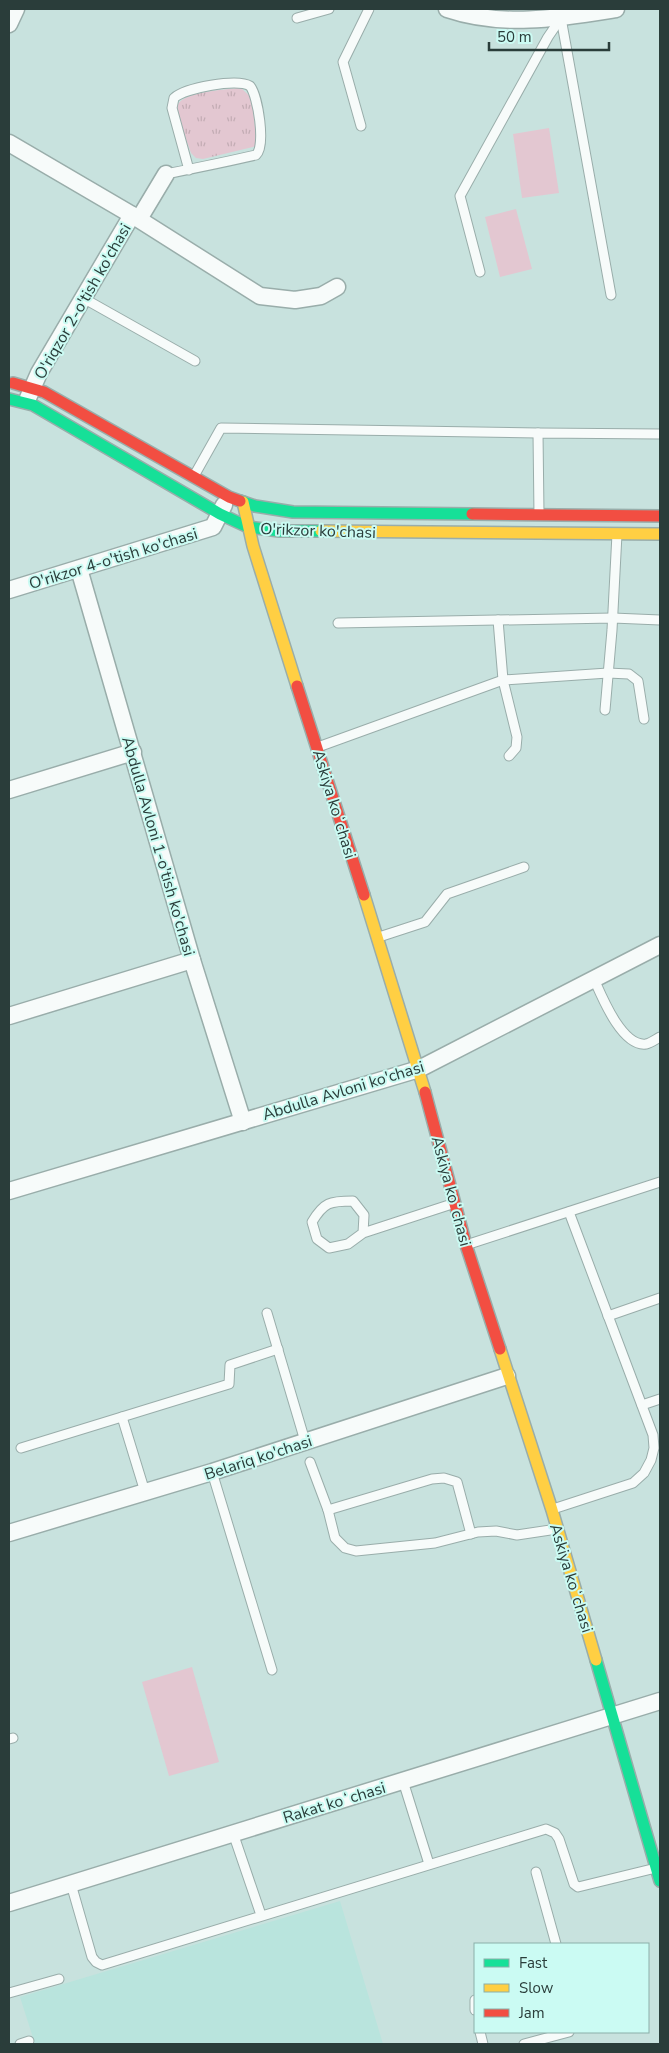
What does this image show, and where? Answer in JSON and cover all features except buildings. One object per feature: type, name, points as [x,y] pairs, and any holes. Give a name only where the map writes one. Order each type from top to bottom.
[{"type":"street","points":[[9,24],[16,9]]},
{"type":"street","points":[[448,9],[465,15],[502,21],[536,14],[561,18],[616,9]]},
{"type":"street","name":"O'riqzor 2-o'tish ko'chasi","points":[[9,143],[135,217],[260,296],[295,300],[321,296],[337,286]]},
{"type":"street","name":"O'riqzor 2-o'tish ko'chasi","points":[[30,394],[83,298],[135,217],[166,174]]},
{"type":"street","name":"O'rikzor ko'chasi","points":[[9,383],[236,499],[293,512],[660,516]]},
{"type":"street","name":"O'rikzor ko'chasi","points":[[9,399],[30,394],[220,514],[248,527],[279,531],[660,534]]},
{"type":"street","name":"O'rikzor 4-o'tish ko'chasi","points":[[9,590],[213,527],[220,514],[236,499]]},
{"type":"street","name":"Askiya koʻchasi","points":[[236,499],[248,527],[419,1069],[466,1245],[552,1510],[650,1835],[660,1881]]},
{"type":"street","name":"Abdulla Avloni 1-o'tish ko'chasi","points":[[79,568],[192,960],[242,1122]]},
{"type":"street","points":[[9,790],[133,752]]},
{"type":"street","name":"Abdulla Avloni ko'chasi","points":[[9,1191],[419,1069],[660,945]]},
{"type":"street","points":[[9,1016],[192,960]]},
{"type":"street","name":"Belariq ko'chasi","points":[[9,1533],[212,1472],[507,1376]]},
{"type":"street","name":"Rakat koʻchasi","points":[[9,1903],[660,1701]]},
{"type":"lane","points":[[297,18],[329,9]]},
{"type":"lane","points":[[361,126],[343,62],[369,9]]},
{"type":"lane","points":[[480,272],[460,196],[548,37],[561,18]]},
{"type":"lane","points":[[561,18],[611,295]]},
{"type":"lane","points":[[166,174],[189,170],[256,155],[259,152],[262,142],[254,91],[250,86],[241,82],[184,91],[174,98],[172,108],[189,170]]},
{"type":"lane","points":[[83,298],[195,361]]},
{"type":"lane","points":[[194,476],[221,428],[660,434]]},
{"type":"lane","points":[[538,433],[539,515]]},
{"type":"lane","points":[[605,710],[613,618],[617,534]]},
{"type":"lane","points":[[338,623],[613,618],[660,620]]},
{"type":"lane","points":[[498,620],[503,680],[517,737],[516,748],[509,756]]},
{"type":"lane","points":[[318,747],[503,680],[608,673],[629,674],[638,681],[644,719]]},
{"type":"lane","points":[[377,938],[425,922],[447,894],[524,867]]},
{"type":"lane","points":[[594,980],[611,1016],[627,1036],[639,1043],[647,1044],[660,1037]]},
{"type":"lane","points":[[466,1245],[660,1182]]},
{"type":"lane","points":[[363,1233],[364,1215],[353,1201],[336,1201],[321,1207],[312,1222],[317,1239],[329,1248],[348,1244],[363,1233],[455,1203]]},
{"type":"lane","points":[[552,1510],[633,1483],[644,1473],[654,1448],[653,1435],[569,1212]]},
{"type":"lane","points":[[608,1316],[660,1298]]},
{"type":"lane","points":[[267,1313],[305,1441]]},
{"type":"lane","points":[[21,1448],[229,1384],[230,1365],[278,1349]]},
{"type":"lane","points":[[642,1405],[660,1399]]},
{"type":"lane","points":[[122,1417],[145,1492]]},
{"type":"lane","points":[[310,1462],[328,1510],[335,1538],[345,1548],[356,1551],[435,1543],[471,1534],[496,1531],[517,1535],[557,1528]]},
{"type":"lane","points":[[212,1472],[272,1670]]},
{"type":"lane","points":[[328,1510],[432,1479],[444,1478],[457,1482],[471,1534]]},
{"type":"lane","points":[[403,1781],[429,1864]]},
{"type":"lane","points":[[72,1884],[92,1957],[102,1965],[261,1915],[546,1830],[555,1833],[574,1884],[578,1887],[656,1868]]},
{"type":"lane","points":[[233,1833],[261,1915]]},
{"type":"lane","points":[[536,1872],[556,1943]]},
{"type":"lane","points":[[9,1993],[59,1979]]},
{"type":"lane","points":[[524,2044],[565,2033]]},
{"type":"lane","points":[[20,2044],[30,2041]]},
{"type":"shaded area","points":[[340,1901],[383,2044],[35,2044],[20,1997]]},
{"type":"green space","points":[[237,88],[242,89],[252,98],[257,146],[203,159],[196,158],[191,153],[180,125],[177,113],[179,103],[193,95]]},
{"type":"green space","points":[[549,128],[559,193],[522,198],[513,134]]},
{"type":"green space","points":[[516,209],[532,269],[500,277],[485,217]]},
{"type":"green space","points":[[192,1667],[219,1762],[169,1776],[142,1682]]},
{"type":"traffic: fast","points":[[9,399],[33,405],[220,514],[248,527],[279,531],[321,531]]},
{"type":"traffic: fast","points":[[240,501],[255,506],[293,512],[472,514]]},
{"type":"traffic: fast","points":[[596,1660],[660,1881]]},
{"type":"traffic: slow","points":[[243,502],[253,546],[297,686]]},
{"type":"traffic: slow","points":[[321,531],[660,534]]},
{"type":"traffic: slow","points":[[364,895],[425,1092]]},
{"type":"traffic: slow","points":[[500,1349],[552,1510],[596,1660]]},
{"type":"traffic: jam","points":[[13,383],[44,392],[229,497],[240,501]]},
{"type":"traffic: jam","points":[[472,514],[660,516]]},
{"type":"traffic: jam","points":[[297,686],[364,895]]},
{"type":"traffic: jam","points":[[425,1092],[466,1245],[500,1349]]}]
